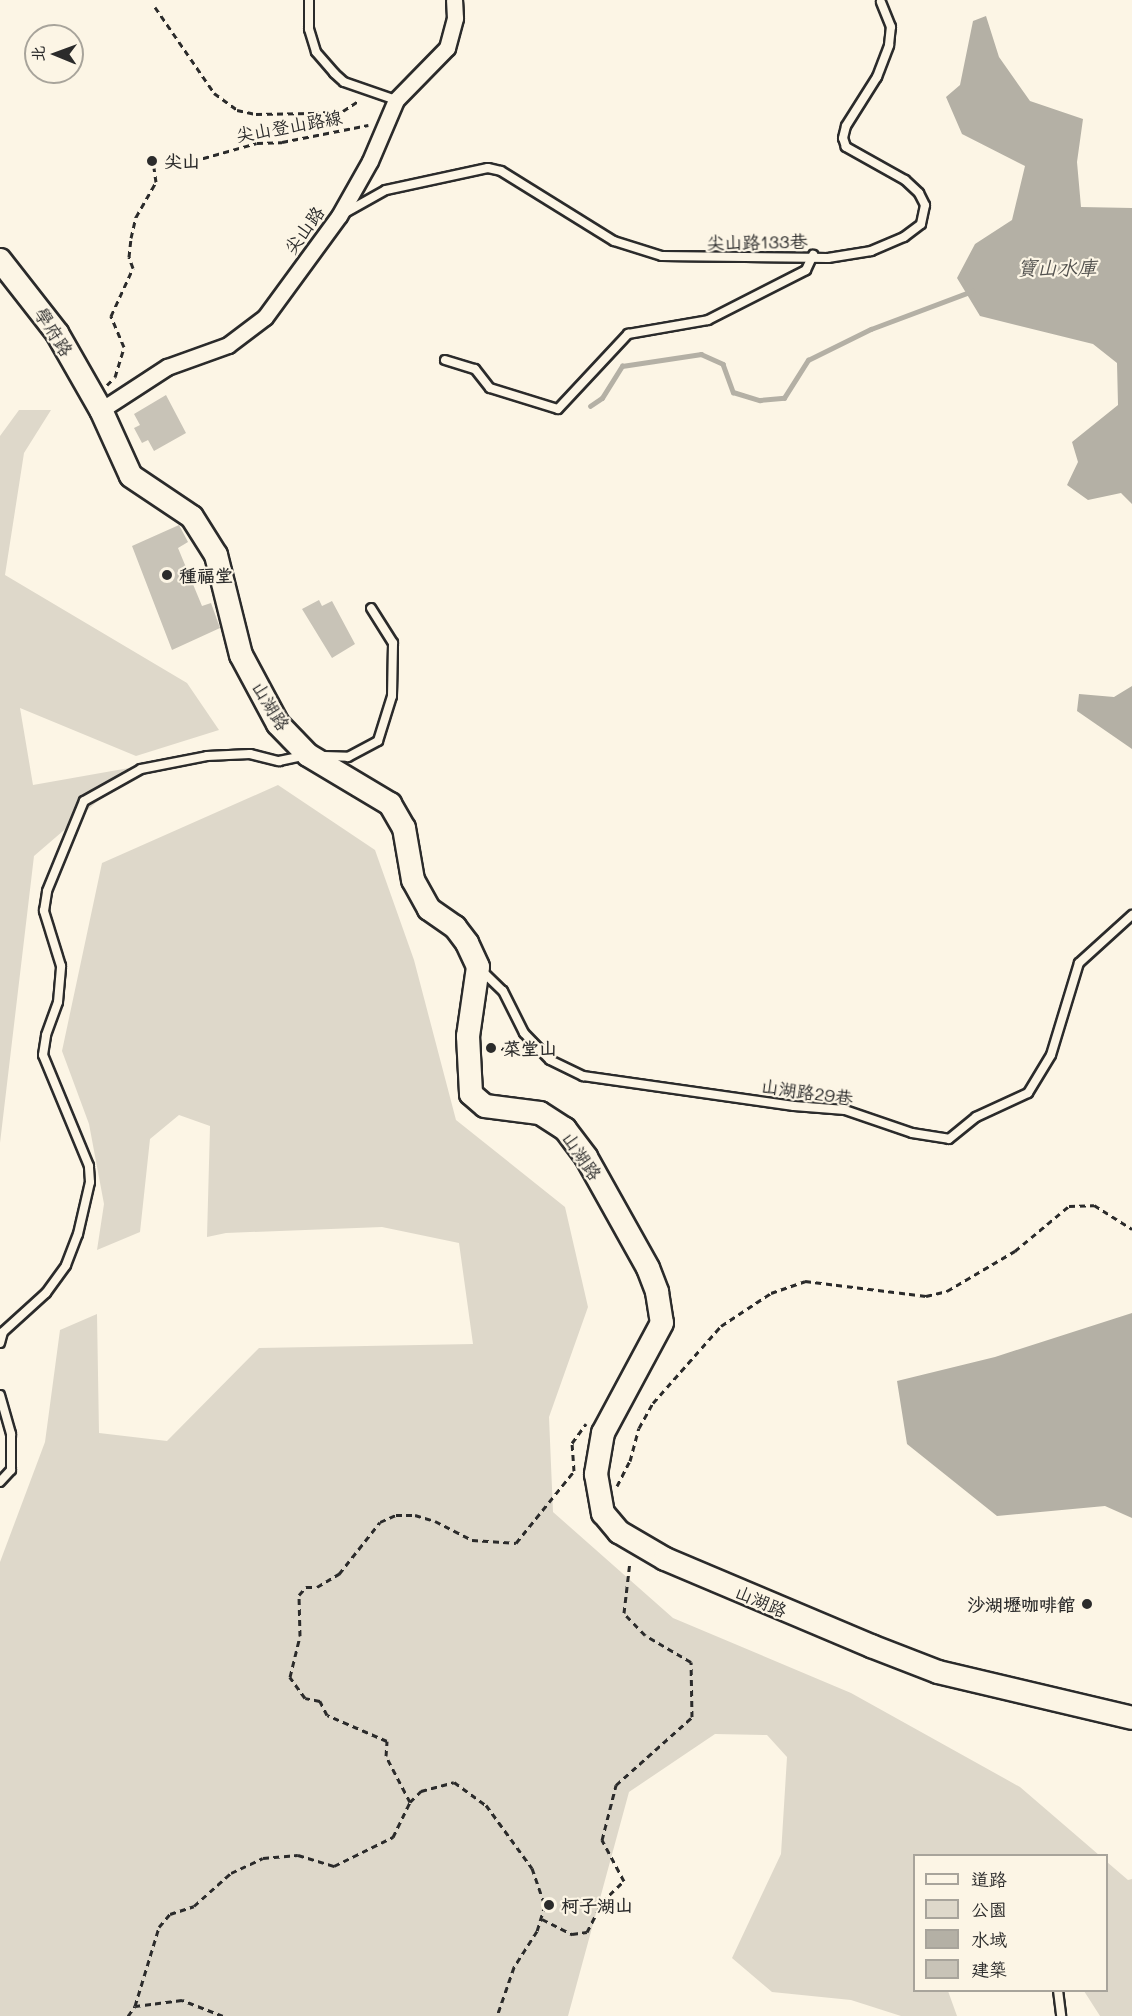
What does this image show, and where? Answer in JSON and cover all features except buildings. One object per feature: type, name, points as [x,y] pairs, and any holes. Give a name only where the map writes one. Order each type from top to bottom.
[{"type":"street","name":"尖山路","points":[[98,405],[167,367],[228,345],[265,316],[339,216],[370,161],[396,100],[447,48],[455,18],[454,0]]},
{"type":"street","name":"學府路","points":[[0,260],[57,333],[98,405]]},
{"type":"street","name":"山湖路","points":[[98,405],[131,476],[192,517],[216,555],[241,655],[278,724],[308,755],[390,804],[404,828],[413,880],[429,909],[455,927],[467,943],[478,967],[468,1036],[471,1094],[485,1106],[540,1113],[565,1129],[621,1216],[657,1292],[662,1323],[656,1339],[603,1434],[596,1474],[603,1513],[633,1541],[713,1581],[938,1672],[1132,1718]]},
{"type":"lane","points":[[309,0],[309,29],[316,52],[344,82],[396,100]]},
{"type":"lane","name":"尖山路133巷","points":[[339,216],[386,190],[488,168],[501,171],[614,241],[638,251],[705,259],[813,255],[828,258],[871,251],[904,237],[921,224],[925,205],[919,193],[905,180],[846,147],[843,138],[846,126],[877,77],[889,45],[891,27],[881,2]]},
{"type":"lane","points":[[445,360],[475,369],[490,388],[558,409],[628,334],[708,320],[806,270],[813,255]]},
{"type":"lane","points":[[0,1343],[3,1332],[46,1293],[66,1265],[78,1234],[90,1182],[89,1166],[43,1055],[45,1035],[58,1002],[61,966],[44,911],[47,891],[84,801],[141,769],[207,756],[250,754],[279,761],[308,755],[348,757],[378,741],[392,696],[393,643],[371,608]]},
{"type":"lane","name":"山湖路29巷","points":[[478,967],[503,991],[524,1033],[549,1060],[584,1076],[794,1107],[845,1110],[912,1133],[949,1139],[976,1117],[1028,1093],[1051,1055],[1079,963],[1132,915]]},
{"type":"lane","points":[[0,1395],[11,1443],[11,1470],[0,1482]]},
{"type":"lane","points":[[1058,1992],[1061,2016]]},
{"type":"path","points":[[155,7],[214,93],[237,110],[256,114],[343,111],[357,104],[368,92]]},
{"type":"path","name":"尖山登山路線","points":[[98,405],[115,377],[124,348],[111,316],[133,268],[129,257],[131,238],[136,217],[156,182],[153,161],[193,161],[257,143],[282,142],[367,126],[373,120]]},
{"type":"path","points":[[491,1048],[512,1049],[524,1033]]},
{"type":"path","points":[[601,1502],[622,1481],[639,1428],[653,1403],[721,1326],[771,1293],[805,1281],[926,1296],[947,1291],[1015,1251],[1070,1206],[1094,1205],[1132,1229]]},
{"type":"path","points":[[410,1802],[386,1756],[387,1741],[327,1715],[320,1701],[305,1698],[290,1677],[300,1636],[299,1595],[306,1587],[317,1587],[339,1574],[380,1522],[396,1515],[415,1515],[435,1521],[472,1540],[516,1543],[574,1471],[572,1443],[592,1415]]},
{"type":"path","points":[[542,1919],[572,1934],[586,1932],[602,1902],[624,1881],[602,1840],[616,1785],[692,1717],[691,1662],[645,1635],[624,1613],[625,1584],[633,1541]]},
{"type":"path","points":[[128,2016],[135,2006],[159,1927],[170,1914],[194,1906],[231,1873],[263,1858],[298,1855],[334,1866],[393,1837],[410,1802],[430,1786],[454,1782],[471,1791],[486,1805],[532,1868],[545,1905],[542,1919],[514,1967],[497,2016]]},
{"type":"path","points":[[135,2006],[182,2000],[223,2016]]},
{"type":"green space","points":[[19,410],[51,410],[24,453],[5,575],[187,683],[219,730],[136,756],[20,708],[33,785],[129,768],[114,787],[34,856],[0,1143],[0,436]]},
{"type":"green space","points":[[278,785],[375,850],[414,960],[456,1120],[565,1207],[588,1307],[549,1417],[553,1512],[673,1618],[851,1693],[1020,1787],[1098,1854],[913,1854],[913,1992],[948,1992],[957,2016],[901,2016],[851,2000],[772,1992],[732,1958],[781,1854],[787,1757],[767,1735],[715,1734],[629,1792],[568,2016],[0,2016],[0,1562],[45,1442],[60,1330],[97,1314],[99,1433],[167,1441],[259,1348],[473,1344],[459,1243],[382,1227],[226,1233],[207,1237],[210,1126],[179,1115],[150,1139],[140,1232],[97,1250],[104,1204],[89,1124],[62,1051],[102,863]]},
{"type":"green space","points":[[1108,1863],[1128,1880],[1132,1879],[1132,2016],[1100,2016],[1085,1992],[1108,1992]]},
{"type":"water","name":"寶山水庫","points":[[986,16],[999,57],[1030,101],[1083,119],[1077,162],[1081,207],[1132,208],[1132,504],[1121,493],[1088,500],[1067,485],[1078,462],[1072,442],[1118,405],[1117,363],[1093,344],[980,316],[957,278],[975,244],[1012,220],[1025,166],[962,134],[946,97],[960,85],[973,21]]},
{"type":"water","points":[[1132,686],[1132,749],[1077,711],[1079,694],[1114,697]]},
{"type":"water","points":[[1132,1313],[1132,1518],[1105,1506],[997,1516],[907,1444],[897,1381],[995,1357]]},
{"type":"waterway","points":[[590,406],[602,398],[622,366],[701,354],[723,364],[733,392],[760,400],[784,398],[808,360],[871,329],[972,291]]},
{"type":"place","name":"尖山","points":[[152,161]]},
{"type":"place","name":"種福堂","points":[[167,575]]},
{"type":"place","name":"菜堂山","points":[[491,1048]]},
{"type":"place","name":"沙湖壢咖啡館","points":[[1087,1604]]},
{"type":"place","name":"柯子湖山","points":[[549,1905]]}]
